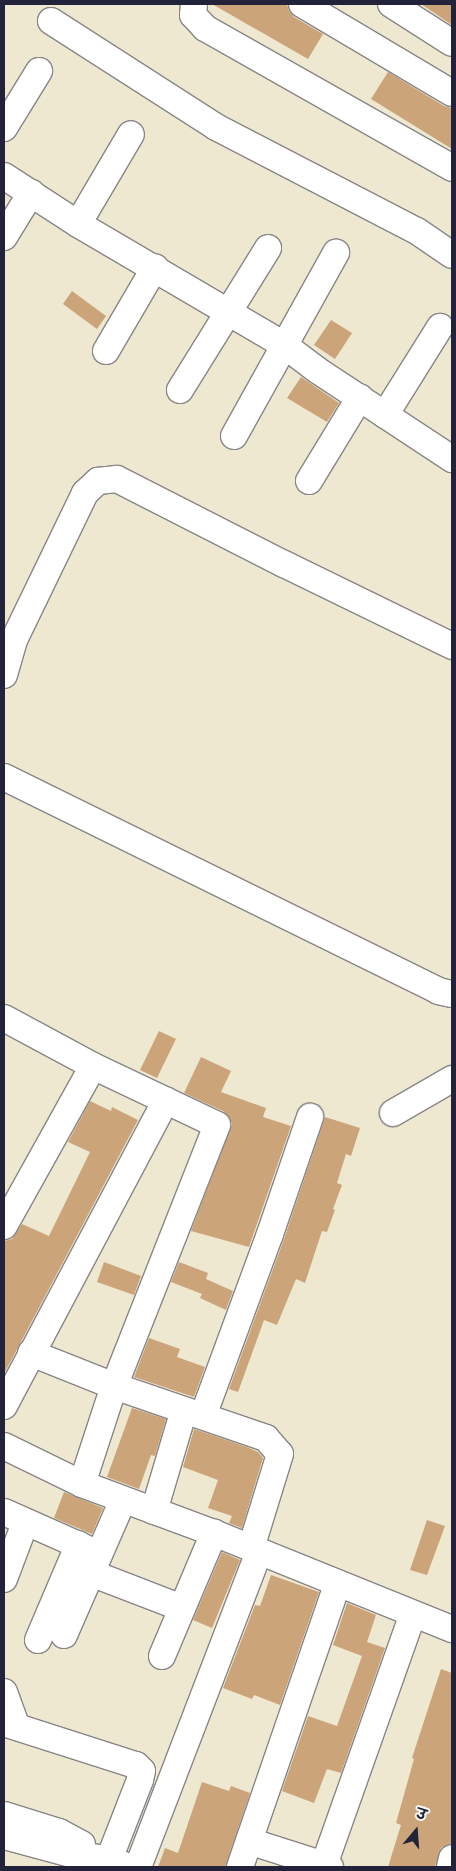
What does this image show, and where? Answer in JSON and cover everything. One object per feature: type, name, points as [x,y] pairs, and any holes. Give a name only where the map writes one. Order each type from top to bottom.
[{"type":"street","points":[[194,4],[193,16],[205,28],[452,168]]},
{"type":"street","points":[[302,4],[452,93]]},
{"type":"street","points":[[391,4],[452,42]]},
{"type":"street","points":[[51,21],[216,127],[417,231],[452,255]]},
{"type":"street","points":[[4,128],[39,71]]},
{"type":"street","points":[[78,224],[131,134]]},
{"type":"street","points":[[4,176],[78,224],[155,267],[228,314],[284,345],[317,370],[452,459]]},
{"type":"street","points":[[4,236],[31,193]]},
{"type":"street","points":[[180,390],[268,248]]},
{"type":"street","points":[[234,436],[336,254]]},
{"type":"street","points":[[106,351],[155,267]]},
{"type":"street","points":[[385,415],[440,327]]},
{"type":"street","points":[[310,481],[360,397]]},
{"type":"street","points":[[4,675],[14,640],[85,492],[98,481],[117,479],[284,564],[452,646]]},
{"type":"street","points":[[4,777],[438,991],[452,994]]},
{"type":"street","points":[[4,1018],[93,1066],[217,1125],[114,1386],[82,1484]]},
{"type":"street","points":[[4,1226],[93,1066]]},
{"type":"street","points":[[393,1113],[452,1079]]},
{"type":"street","points":[[4,1406],[166,1100]]},
{"type":"street","points":[[154,1511],[193,1413],[270,1234],[310,1117]]},
{"type":"street","points":[[31,1354],[114,1386],[266,1438],[280,1454],[255,1550],[138,1867]]},
{"type":"street","points":[[4,1446],[82,1484],[214,1533],[452,1630]]},
{"type":"street","points":[[38,1640],[123,1500]]},
{"type":"street","points":[[4,1579],[15,1518],[182,1608]]},
{"type":"street","points":[[162,1656],[214,1533]]},
{"type":"street","points":[[64,1635],[90,1557]]},
{"type":"street","points":[[240,1867],[338,1583]]},
{"type":"street","points":[[249,1841],[327,1866],[413,1614]]},
{"type":"street","points":[[4,1692],[11,1725],[136,1765],[142,1771],[114,1865]]},
{"type":"street","points":[[4,1815],[59,1832],[114,1865]]},
{"type":"street","points":[[4,1836],[114,1865]]},
{"type":"street","points":[[450,1867],[452,1858]]},
{"type":"building","points":[[212,4],[287,4],[289,11],[294,17],[323,34],[308,59]]},
{"type":"building","points":[[421,4],[452,4],[452,25]]},
{"type":"building","points":[[388,72],[444,106],[452,108],[452,149],[371,99]]},
{"type":"building","points":[[72,291],[106,316],[97,329],[63,304]]},
{"type":"building","points":[[331,320],[352,333],[335,359],[314,345]]},
{"type":"building","points":[[301,377],[339,403],[327,422],[287,398]]},
{"type":"building","points":[[159,1031],[176,1039],[157,1078],[140,1070]]},
{"type":"building","points":[[201,1057],[231,1071],[221,1092],[266,1108],[263,1117],[291,1126],[249,1247],[191,1231],[232,1124],[229,1117],[223,1111],[184,1093]]},
{"type":"building","points":[[90,1101],[111,1111],[112,1107],[138,1120],[4,1374],[4,1241],[12,1239],[22,1224],[49,1236],[90,1152],[68,1142]]},
{"type":"building","points":[[325,1117],[360,1128],[351,1156],[346,1154],[337,1183],[342,1185],[333,1209],[335,1210],[327,1232],[322,1231],[305,1283],[296,1279],[277,1325],[264,1320],[238,1392],[229,1389],[284,1239]]},
{"type":"building","points":[[104,1262],[141,1276],[134,1295],[97,1282]]},
{"type":"building","points":[[179,1262],[208,1273],[206,1279],[233,1291],[226,1310],[200,1298],[202,1294],[171,1282]]},
{"type":"building","points":[[149,1338],[180,1349],[177,1357],[205,1367],[194,1397],[134,1377]]},
{"type":"building","points":[[132,1408],[166,1419],[155,1456],[151,1455],[139,1489],[107,1477]]},
{"type":"building","points":[[194,1429],[247,1447],[258,1452],[263,1458],[242,1528],[229,1523],[232,1516],[208,1508],[218,1480],[183,1467]]},
{"type":"building","points":[[64,1492],[103,1508],[92,1534],[54,1518]]},
{"type":"building","points":[[427,1520],[445,1526],[427,1575],[410,1570]]},
{"type":"building","points":[[222,1552],[240,1560],[212,1628],[193,1620]]},
{"type":"building","points":[[271,1575],[319,1592],[280,1705],[254,1695],[252,1699],[223,1688],[255,1605],[260,1606]]},
{"type":"building","points":[[347,1603],[376,1615],[367,1642],[385,1648],[341,1773],[327,1769],[314,1803],[282,1791],[308,1716],[337,1726],[362,1656],[333,1645]]},
{"type":"building","points":[[441,1669],[452,1673],[452,1843],[441,1848],[435,1867],[388,1867],[401,1825],[396,1823],[414,1759],[412,1758]]},
{"type":"building","points":[[202,1782],[229,1791],[231,1786],[250,1793],[225,1867],[158,1867],[165,1848],[178,1853]]}]
